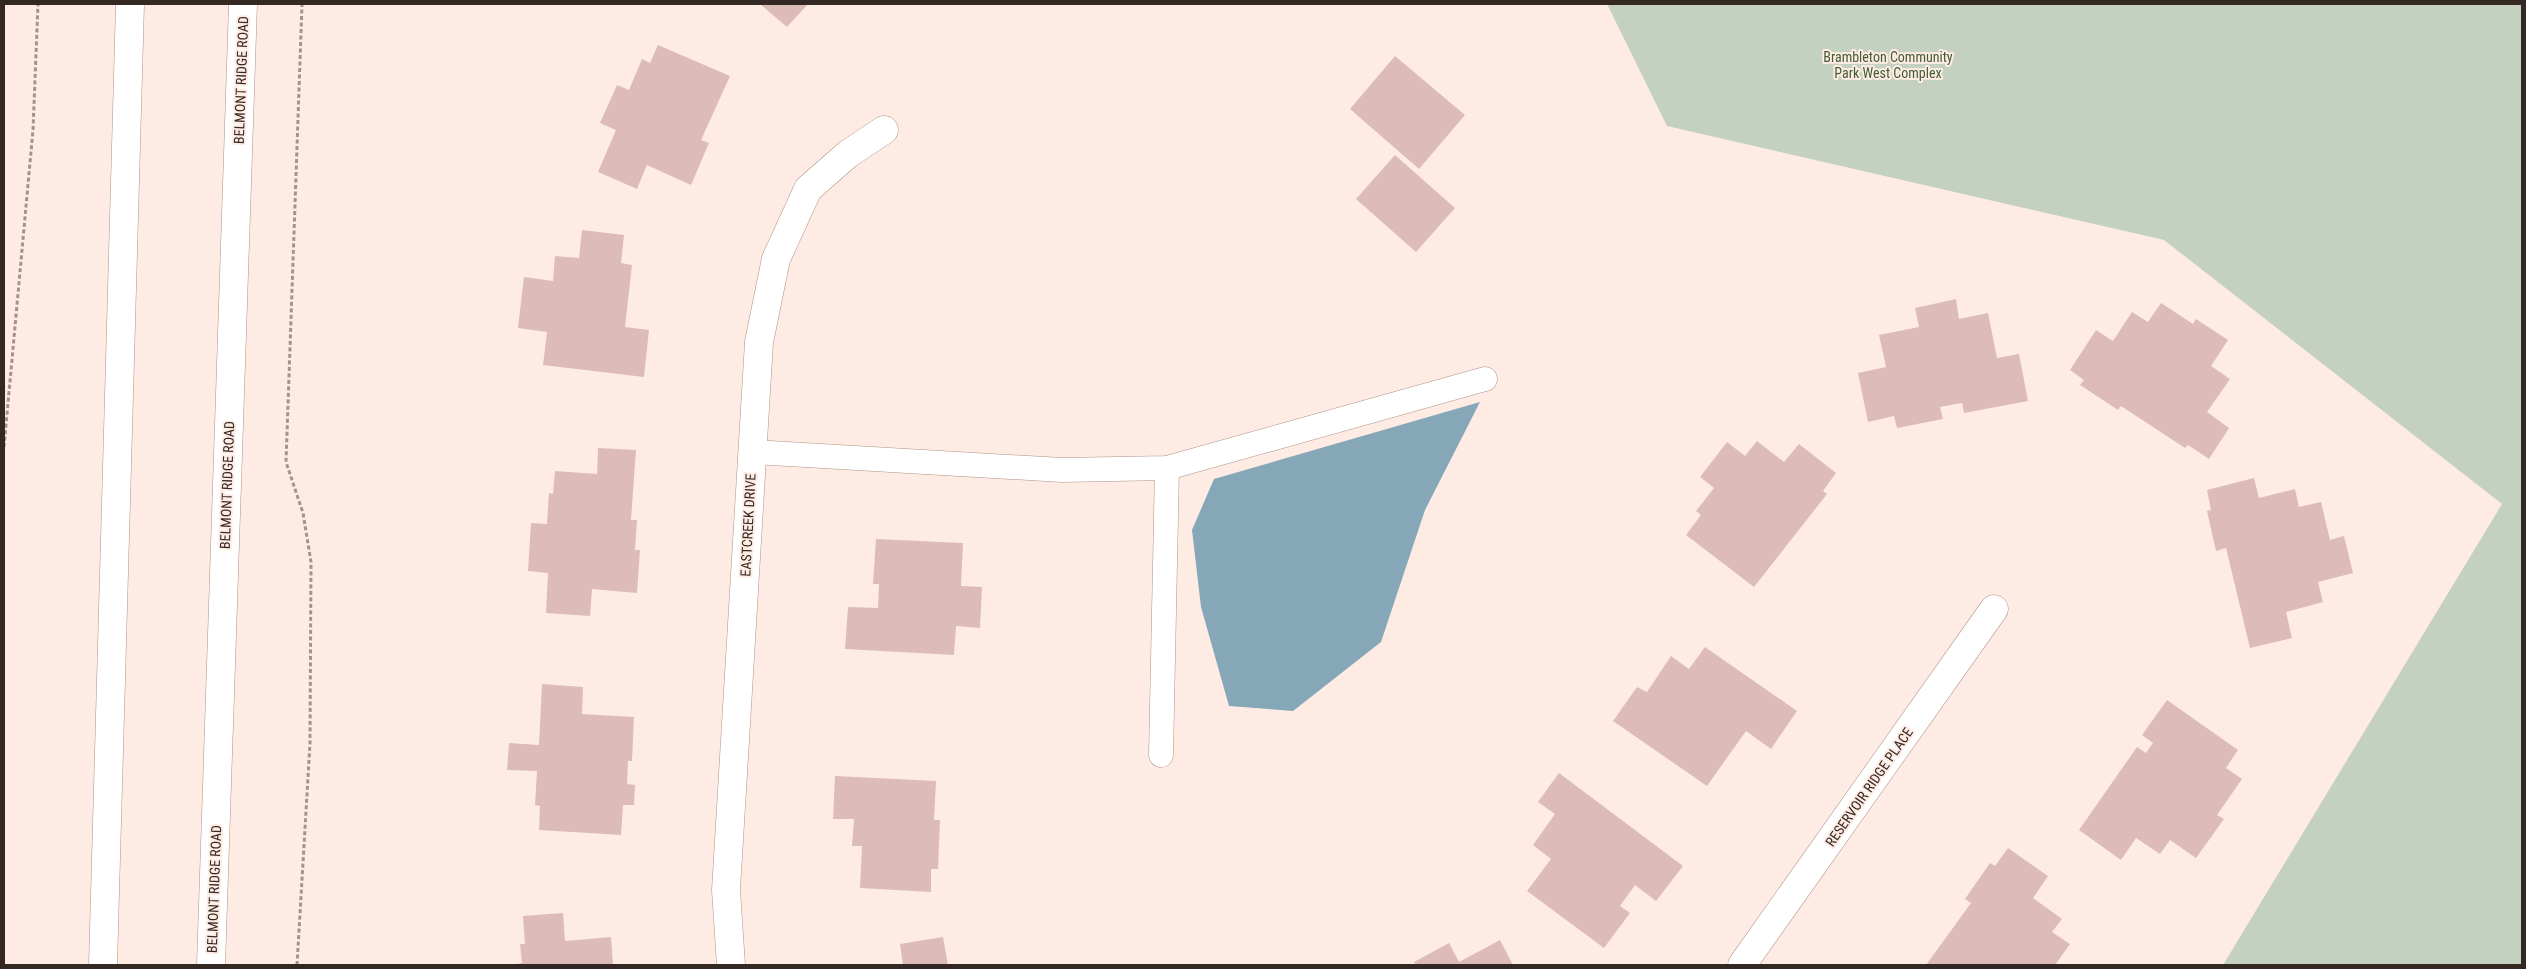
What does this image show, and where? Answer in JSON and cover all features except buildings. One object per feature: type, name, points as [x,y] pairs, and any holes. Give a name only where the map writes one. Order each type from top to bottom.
[{"type":"main road","points":[[103,965],[130,4]]},
{"type":"main road","name":"BELMONT RIDGE ROAD","points":[[211,965],[243,4]]},
{"type":"main road","name":"EASTCREEK DRIVE","points":[[730,965],[726,890],[759,342],[776,259],[808,189],[848,154],[884,130]]},
{"type":"main road","name":"RESERVOIR RIDGE PLACE","points":[[1742,965],[1994,608]]},
{"type":"lane","points":[[752,452],[1062,470],[1167,468],[1486,378]]},
{"type":"lane","points":[[1161,755],[1167,468]]},
{"type":"path","points":[[4,447],[32,130],[38,4]]},
{"type":"path","points":[[297,965],[310,743],[311,562],[303,513],[286,462],[302,4]]},
{"type":"green space","name":"Brambleton Community Park West Complex","points":[[1607,4],[2522,4],[2522,965],[2223,965],[2502,504],[2164,240],[1667,126]]},
{"type":"water","points":[[1480,402],[1425,510],[1381,642],[1293,711],[1229,706],[1201,607],[1192,530],[1214,479]]}]
